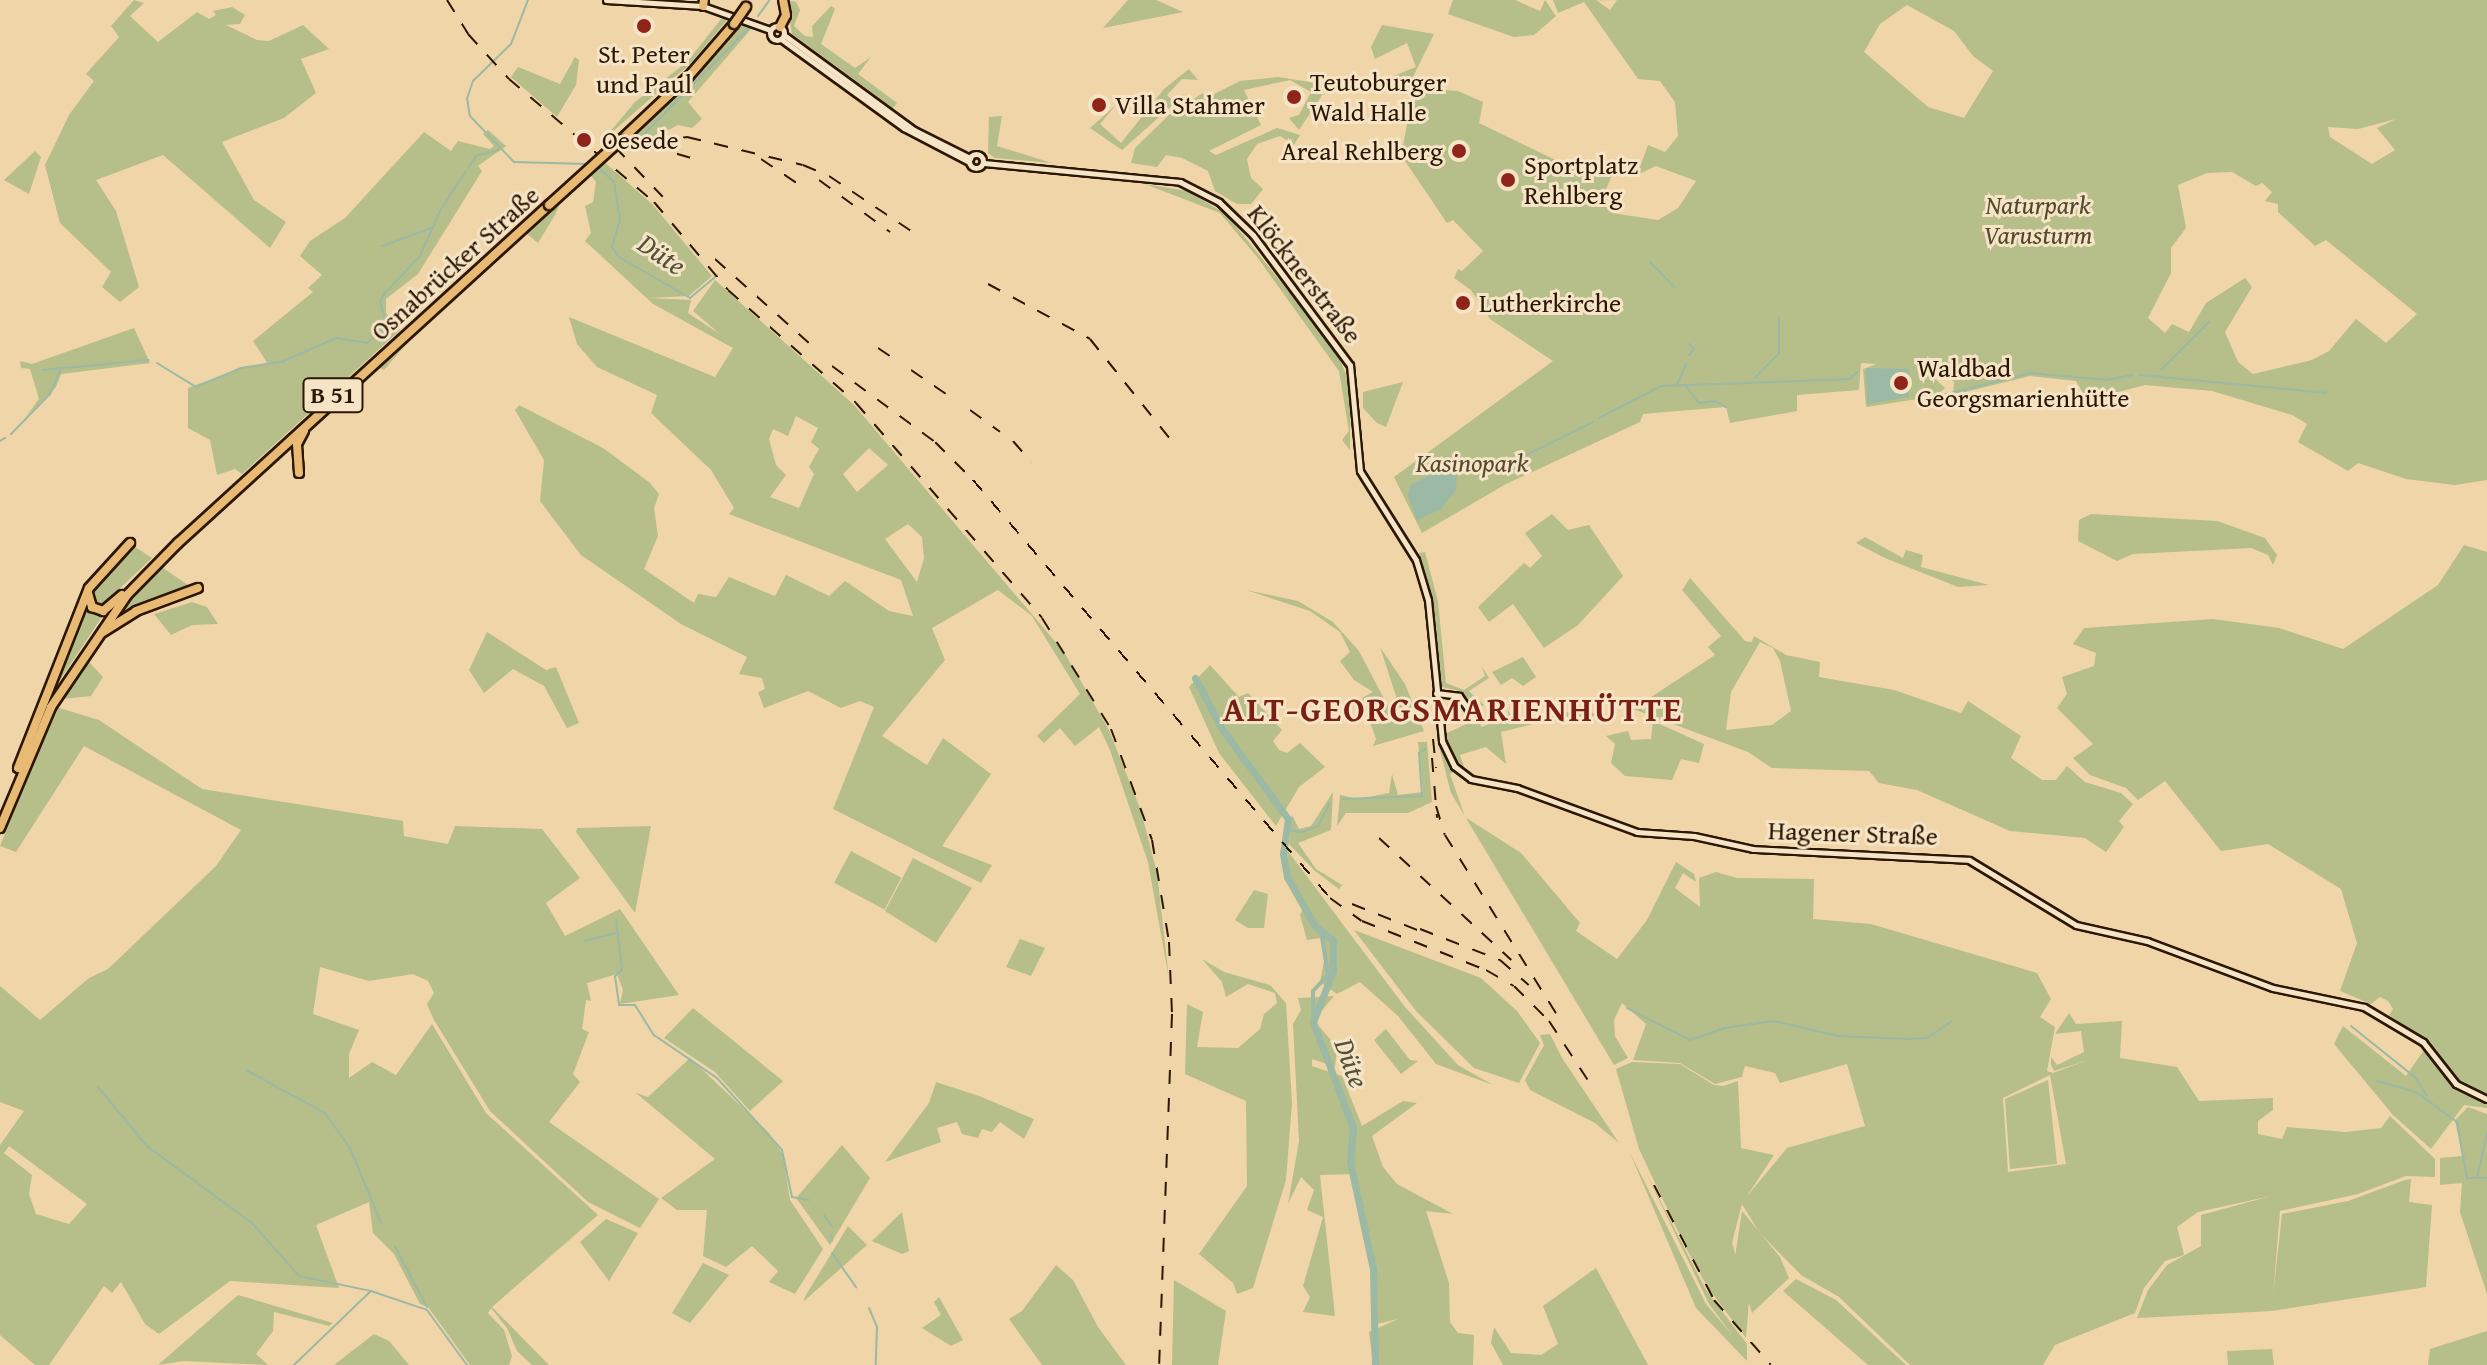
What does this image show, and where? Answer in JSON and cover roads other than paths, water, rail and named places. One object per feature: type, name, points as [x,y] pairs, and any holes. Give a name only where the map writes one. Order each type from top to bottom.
[{"type":"highway","points":[[782,34],[786,15],[783,0]]},
{"type":"highway","name":"Osnabrücker Straße","points":[[0,813],[18,768],[60,683],[122,595],[243,476],[689,76],[747,2]]},
{"type":"highway","name":"Osnabrücker Straße","points":[[0,828],[51,707],[91,643],[165,555],[548,203]]},
{"type":"highway","points":[[299,473],[302,433],[333,400]]},
{"type":"highway","points":[[18,768],[89,588],[130,543]]},
{"type":"highway","points":[[89,588],[90,603],[99,610],[122,595]]},
{"type":"highway","points":[[91,643],[122,618],[198,588]]},
{"type":"main road","points":[[606,0],[704,3],[782,34],[930,140],[970,160],[977,168],[984,163],[979,154],[970,160]]},
{"type":"main road","points":[[770,30],[773,39],[782,34]]},
{"type":"main road","points":[[782,34],[872,105],[924,141],[970,160]]},
{"type":"main road","points":[[872,105],[892,115]]},
{"type":"main road","name":"Klöcknerstraße","points":[[984,163],[1170,180],[1210,196],[1241,220],[1350,365],[1360,471],[1411,550],[1424,583],[1436,693]]},
{"type":"main road","points":[[1436,693],[1459,696],[1473,716]]},
{"type":"main road","name":"Hagener Straße","points":[[1436,693],[1441,738],[1450,761],[1471,779],[1517,788],[1616,828],[1694,836],[1753,849],[1961,858],[1985,867],[2076,925],[2143,940],[2263,985],[2355,1004],[2429,1047],[2458,1086],[2487,1099]]},
{"type":"waterway","name":"Düte","points":[[528,0],[511,44],[473,81],[467,98],[470,116],[514,162],[587,164]]},
{"type":"waterway","points":[[758,16],[769,1]]},
{"type":"waterway","points":[[637,141],[750,27]]},
{"type":"waterway","points":[[468,168],[476,156],[499,150]]},
{"type":"waterway","name":"Düte","points":[[597,166],[614,182],[620,219],[612,247],[619,257],[690,298],[717,275]]},
{"type":"waterway","points":[[157,363],[196,387],[241,368],[284,361],[336,338],[367,343],[387,326],[380,302],[384,294],[420,256],[441,209],[466,171]]},
{"type":"waterway","points":[[382,246],[432,228]]},
{"type":"waterway","points":[[1650,262],[1675,288]]},
{"type":"waterway","points":[[1755,378],[1779,353],[1779,318]]},
{"type":"waterway","points":[[2161,370],[2210,321]]},
{"type":"waterway","points":[[1689,344],[1694,349],[1689,355]]},
{"type":"waterway","points":[[43,370],[149,360]]},
{"type":"waterway","points":[[1677,385],[1686,364]]},
{"type":"waterway","points":[[11,434],[50,394],[60,370]]},
{"type":"waterway","points":[[1599,418],[1661,386],[1850,379],[1857,372]]},
{"type":"waterway","points":[[1943,395],[2030,373],[2107,380],[2133,375]]},
{"type":"waterway","points":[[2140,375],[2326,393]]},
{"type":"waterway","points":[[1686,386],[1699,403],[1715,401],[1726,407]]},
{"type":"waterway","points":[[1514,461],[1593,422]]},
{"type":"waterway","points":[[0,441],[5,438]]},
{"type":"waterway","points":[[1505,462],[1511,462]]},
{"type":"waterway","name":"Düte","points":[[1195,678],[1222,729],[1288,819],[1283,854],[1287,877],[1315,926],[1333,940],[1333,971],[1313,1022],[1353,1128],[1350,1162],[1373,1269],[1375,1365]]},
{"type":"waterway","points":[[1343,799],[1422,796],[1419,753],[1425,749]]},
{"type":"waterway","points":[[1288,830],[1302,832],[1318,826],[1329,804]]},
{"type":"waterway","points":[[616,920],[622,970],[615,976],[619,1005],[635,1005],[654,1035],[717,1078],[782,1150],[792,1197],[809,1200]]},
{"type":"waterway","points":[[1313,1022],[1313,991],[1328,975],[1321,931]]},
{"type":"waterway","points":[[584,941],[617,933]]},
{"type":"waterway","points":[[1627,1008],[1690,1040],[1724,1028],[1774,1021],[1838,1036],[1927,1038],[1951,1022]]},
{"type":"waterway","points":[[2351,1026],[2416,1078],[2427,1096]]},
{"type":"waterway","points":[[246,1070],[325,1113],[350,1148],[381,1223]]},
{"type":"waterway","points":[[2377,1081],[2416,1092],[2457,1122],[2467,1178],[2477,1178]]},
{"type":"waterway","points":[[98,1087],[147,1146],[252,1223],[299,1276],[371,1291]]},
{"type":"waterway","points":[[2487,1133],[2477,1178],[2487,1178]]},
{"type":"waterway","points":[[824,1215],[832,1226]]},
{"type":"waterway","points":[[831,1235],[832,1241]]},
{"type":"waterway","points":[[395,1247],[427,1307]]},
{"type":"waterway","points":[[832,1253],[856,1287]]},
{"type":"waterway","points":[[294,1365],[371,1291],[427,1310],[467,1365]]},
{"type":"waterway","points":[[869,1308],[877,1327],[876,1365]]},
{"type":"railway","points":[[447,0],[468,34],[509,79],[654,202],[728,290],[856,403],[1042,618],[1111,729],[1152,840],[1169,942],[1172,1014],[1159,1365]]},
{"type":"railway","points":[[628,146],[687,137],[803,165],[829,176],[917,235]]},
{"type":"railway","points":[[650,146],[691,158]]},
{"type":"railway","points":[[615,147],[663,197]]},
{"type":"railway","points":[[761,159],[798,184]]},
{"type":"railway","points":[[819,180],[890,232]]},
{"type":"railway","points":[[715,259],[809,343]]},
{"type":"railway","points":[[988,284],[1090,339],[1175,445]]},
{"type":"railway","points":[[878,348],[899,362]]},
{"type":"railway","points":[[832,366],[935,442],[973,480],[1330,898],[1362,921],[1486,970],[1514,986],[1549,1021],[1589,1082]]},
{"type":"railway","points":[[911,370],[946,394]]},
{"type":"railway","points":[[970,410],[1000,432]]},
{"type":"railway","points":[[1013,441],[1031,462]]},
{"type":"railway","points":[[1433,739],[1436,768]]},
{"type":"railway","points":[[1432,758],[1437,818]]},
{"type":"railway","points":[[1436,806],[1445,835],[1556,1013]]},
{"type":"railway","points":[[1379,838],[1511,960]]},
{"type":"railway","points":[[1352,904],[1430,935]]},
{"type":"railway","points":[[1420,929],[1500,960],[1529,985]]},
{"type":"railway","points":[[1654,1185],[1714,1300],[1771,1365]]},
{"type":"place","name":"St. Peter und Paul","points":[[644,26]]},
{"type":"place","name":"Teutoburger Wald Halle","points":[[1294,97]]},
{"type":"place","name":"Villa Stahmer","points":[[1099,105]]},
{"type":"place","name":"Oesede","points":[[584,140]]},
{"type":"place","name":"Areal Rehlberg","points":[[1459,151]]},
{"type":"place","name":"Sportplatz Rehlberg","points":[[1508,180]]},
{"type":"place","name":"Lutherkirche","points":[[1463,303]]},
{"type":"place","name":"Waldbad Georgsmarienhütte","points":[[1901,383]]},
{"type":"district","name":"ALT-GEORGSMARIENHÜTTE","points":[[1453,709]]},
{"type":"park label","name":"Naturpark Varusturm","points":[[2038,220]]},
{"type":"park label","name":"Kasinopark","points":[[1472,463]]}]
